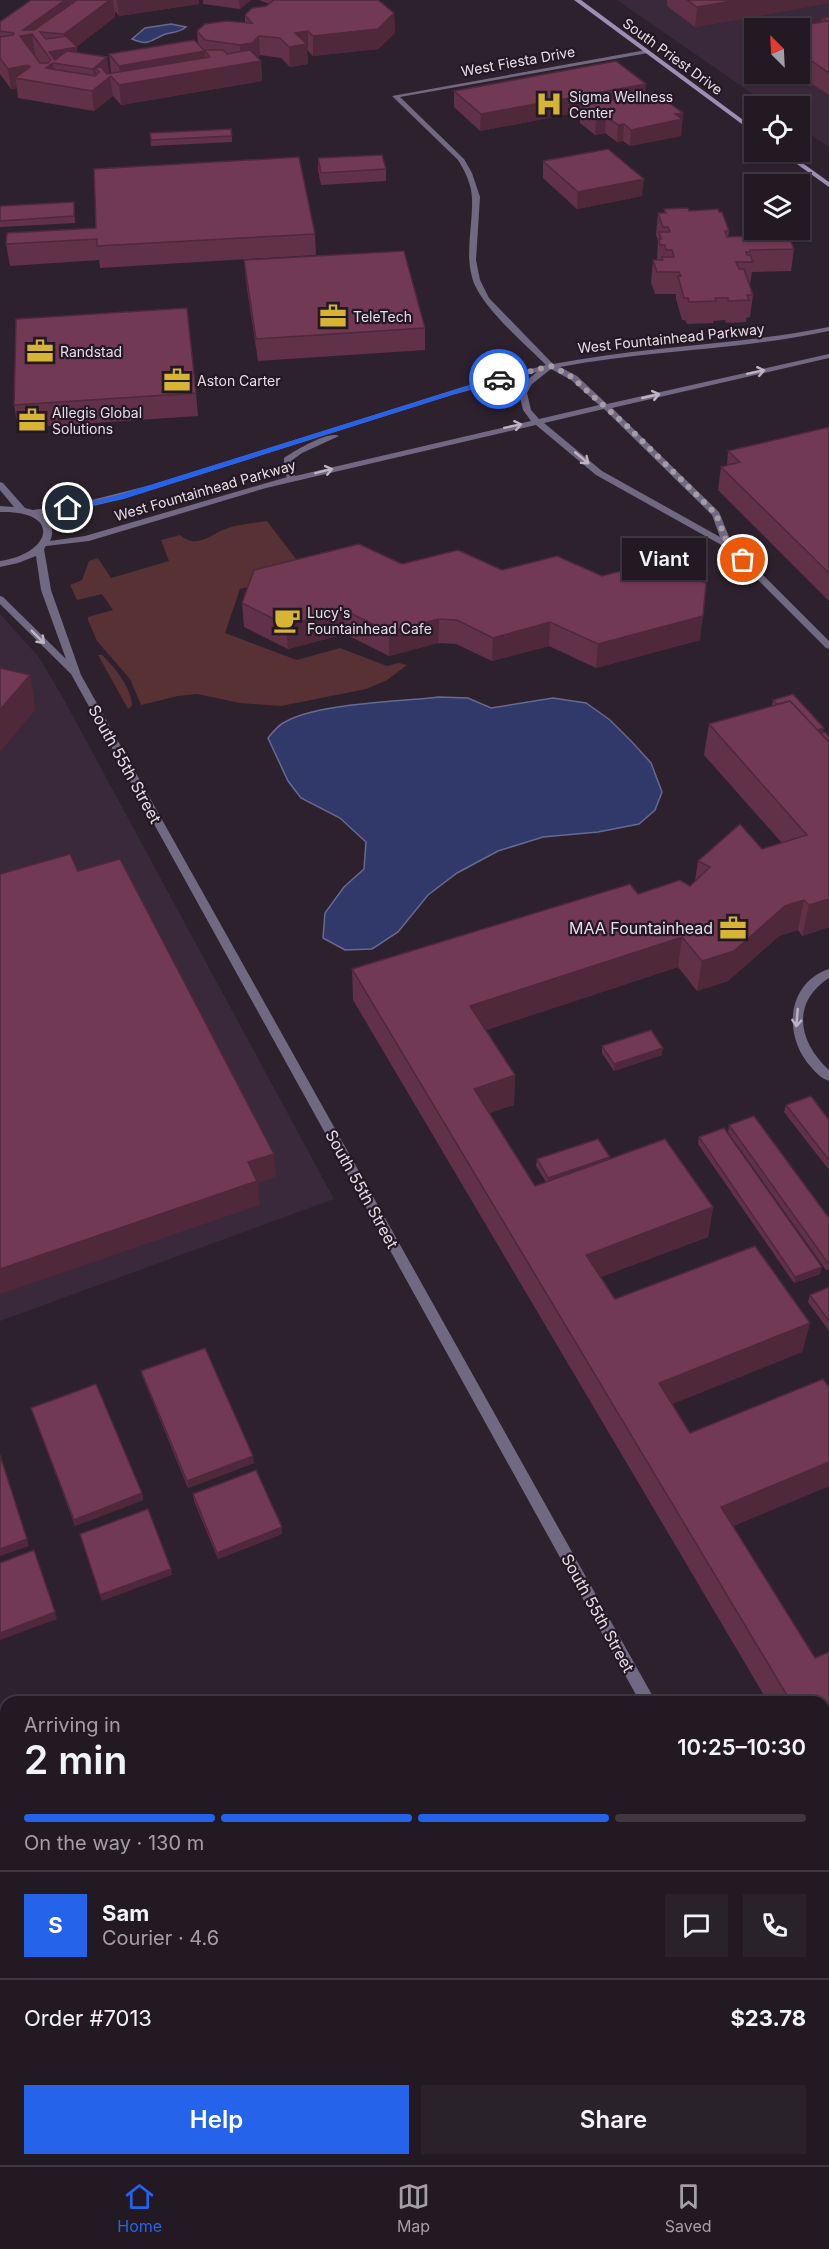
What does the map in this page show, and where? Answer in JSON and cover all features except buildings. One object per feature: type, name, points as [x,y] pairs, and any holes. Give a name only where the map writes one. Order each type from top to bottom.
[{"type":"main road","name":"South Priest Drive","points":[[577,0],[744,124]]},
{"type":"main road","points":[[797,162],[829,185]]},
{"type":"street","name":"West Fiesta Drive","points":[[551,366],[493,308],[476,280],[472,251],[476,197],[473,181],[465,165],[395,96],[646,52]]},
{"type":"street","name":"West Fountainhead Parkway","points":[[33,513],[76,507],[120,497],[502,378],[551,366],[607,356],[767,342],[829,330]]},
{"type":"street","name":"West Fountainhead Parkway","points":[[0,564],[19,560],[42,547],[86,539],[292,479],[536,421],[829,356]]},
{"type":"street","points":[[728,545],[716,514],[627,426],[574,378],[551,366],[529,383],[523,393],[527,410],[536,421],[599,473],[728,545],[829,646]]},
{"type":"street","points":[[292,479],[288,471],[287,460],[292,455],[332,438],[359,422]]},
{"type":"street","points":[[0,485],[22,510]]},
{"type":"street","points":[[0,508],[33,513]]},
{"type":"street","name":"South 55th Street","points":[[33,513],[48,527],[48,538],[42,547],[46,590],[76,675],[645,1696]]},
{"type":"street","name":"South 55th Street","points":[[0,599],[76,675]]},
{"type":"street","points":[[829,973],[808,988],[800,1002],[796,1025],[801,1044],[809,1057],[829,1077]]},
{"type":"shaded area","points":[[617,0],[829,0],[829,147],[810,134],[810,96],[756,96]]},
{"type":"shaded area","points":[[267,521],[306,572],[240,589],[225,633],[297,660],[340,648],[387,666],[399,663],[407,665],[387,680],[366,689],[281,706],[240,703],[197,694],[141,705],[130,679],[97,641],[88,620],[88,617],[113,610],[102,594],[77,600],[70,585],[82,580],[89,561],[98,558],[111,578],[169,561],[161,540],[180,535],[186,539],[198,541],[233,527]]},
{"type":"shaded area","points":[[0,614],[38,656],[62,696],[334,1199],[0,1321]]},
{"type":"shaded area","points":[[98,655],[102,655],[107,660],[129,692],[132,706],[128,709]]},
{"type":"water","points":[[171,24],[186,27],[149,42],[132,39],[145,28]]},
{"type":"water","points":[[439,697],[468,698],[491,708],[553,698],[586,703],[610,720],[651,763],[662,792],[655,810],[639,824],[598,832],[543,837],[498,851],[457,873],[428,895],[398,932],[372,949],[345,950],[323,938],[325,913],[344,887],[364,869],[366,842],[340,818],[301,798],[288,781],[268,738],[282,723],[317,711],[359,704]]},
{"type":"way so far","points":[[499,379],[551,366],[574,378],[627,426],[716,514],[728,545],[743,560]]},
{"type":"place","name":"Sigma Wellness Center","points":[[549,104]]},
{"type":"place","name":"TeleTech","points":[[333,316]]},
{"type":"place","name":"Randstad","points":[[40,351]]},
{"type":"place","name":"Aston Carter","points":[[177,380]]},
{"type":"place","name":"Allegis Global Solutions","points":[[32,420]]},
{"type":"place","name":"Viant","points":[[743,560]]},
{"type":"place","name":"Lucy's Fountainhead Cafe","points":[[287,620]]},
{"type":"place","name":"MAA Fountainhead","points":[[733,928]]},
{"type":"route","points":[[68,508],[120,497],[499,379]]}]
